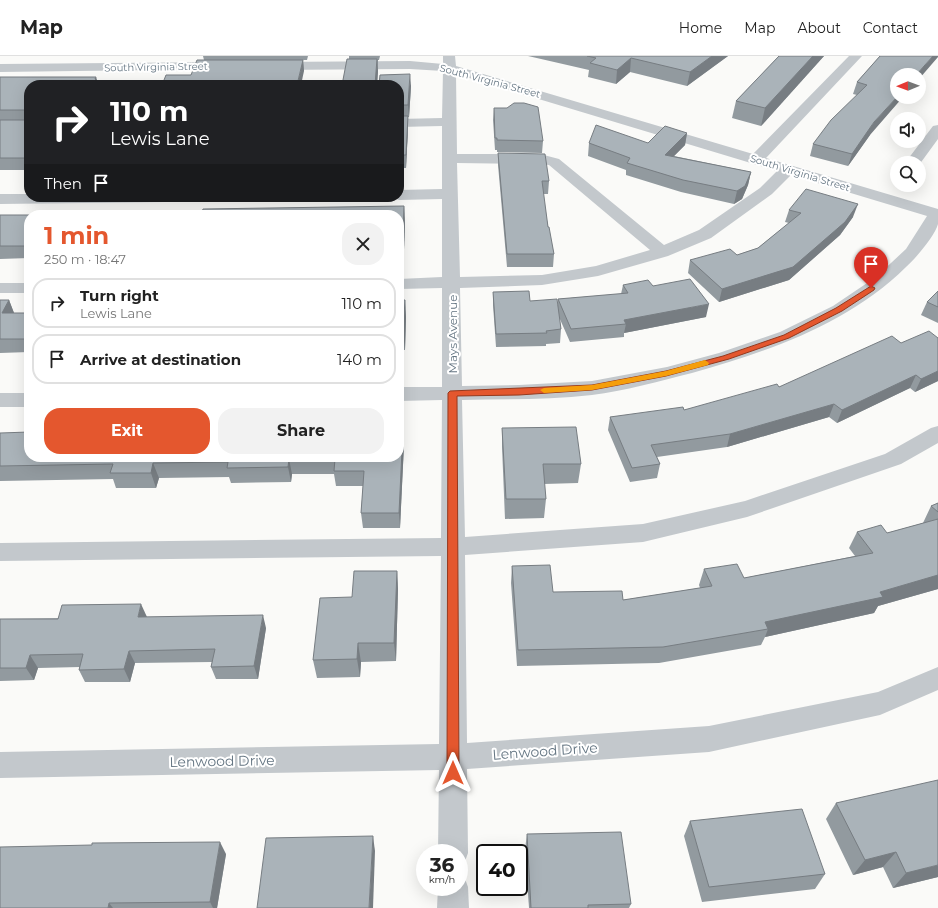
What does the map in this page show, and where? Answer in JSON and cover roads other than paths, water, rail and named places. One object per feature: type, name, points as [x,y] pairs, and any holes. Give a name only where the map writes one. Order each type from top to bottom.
[{"type":"street","points":[[756,160],[856,56]]},
{"type":"street","name":"South Virginia Street","points":[[0,68],[74,62],[238,66]]},
{"type":"street","name":"South Virginia Street","points":[[262,66],[449,62],[756,160],[937,214]]},
{"type":"street","name":"Mays Avenue","points":[[449,62],[452,194],[453,844]]},
{"type":"street","points":[[404,123],[450,122]]},
{"type":"street","points":[[918,156],[938,129]]},
{"type":"street","points":[[451,158],[540,159],[554,162],[662,252]]},
{"type":"street","points":[[404,284],[452,284],[542,280],[598,271],[662,252],[705,234],[766,192],[788,169]]},
{"type":"street","points":[[886,199],[891,192]]},
{"type":"street","points":[[404,195],[452,194]]},
{"type":"street","points":[[0,199],[24,199]]},
{"type":"street","points":[[404,394],[519,392],[592,388],[666,374],[726,357],[787,336],[839,310],[882,281],[912,252],[937,214]]},
{"type":"street","points":[[0,288],[24,288]]},
{"type":"street","points":[[0,400],[24,400]]},
{"type":"street","points":[[0,552],[453,547],[643,533],[746,510],[892,459],[938,434]]},
{"type":"street","name":"Lenwood Drive","points":[[0,765],[453,757],[709,739],[880,703],[938,678]]},
{"type":"street","points":[[453,896],[453,908]]}]
